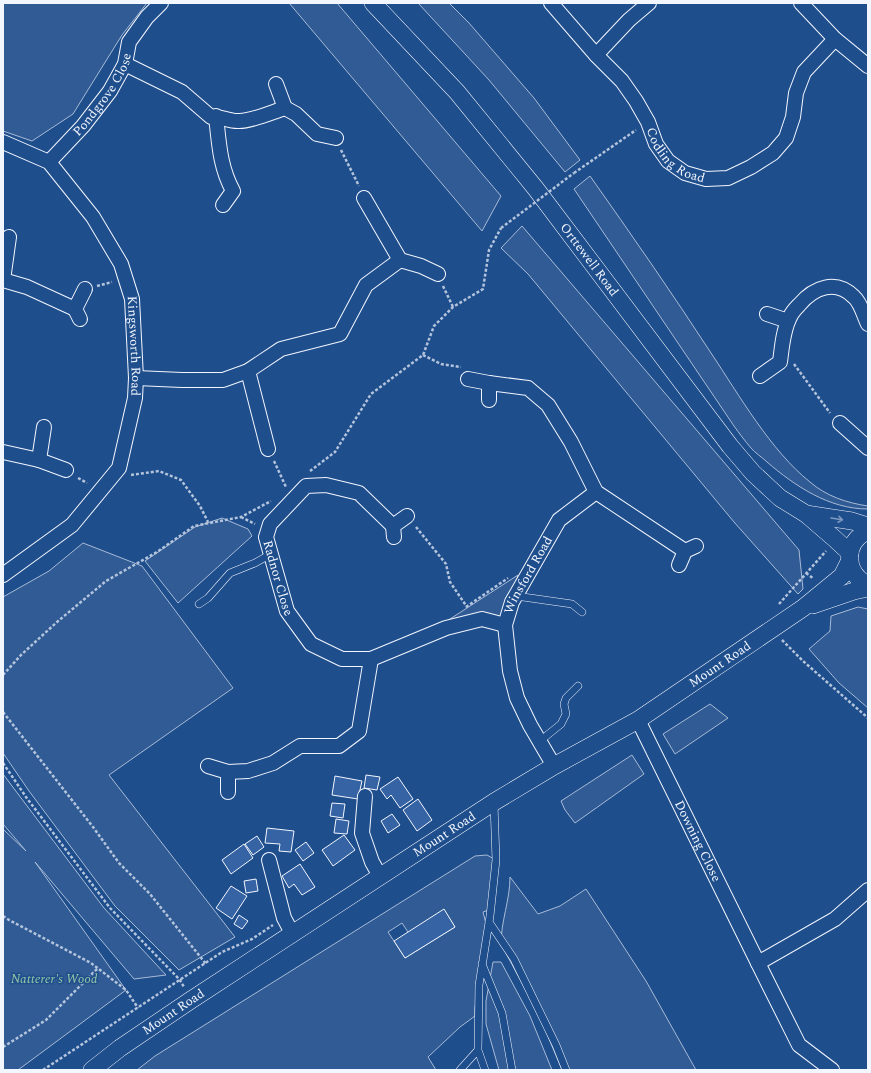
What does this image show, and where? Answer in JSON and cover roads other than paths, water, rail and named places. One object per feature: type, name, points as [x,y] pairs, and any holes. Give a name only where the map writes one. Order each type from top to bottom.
[{"type":"street","name":"Pondgrove Close","points":[[49,162],[83,126],[106,97],[126,64],[129,42],[147,16],[160,3]]},
{"type":"street","name":"Orttewell Road","points":[[373,3],[457,92],[536,189],[730,446],[753,473],[780,498],[806,514],[835,538],[850,558],[853,574],[868,587]]},
{"type":"street","name":"Codling Road","points":[[551,3],[596,55],[622,80],[648,122],[656,144],[668,161],[685,173],[706,179],[728,178],[751,167],[773,153],[786,138],[792,117],[796,93],[804,72],[835,40]]},
{"type":"street","points":[[596,55],[629,20],[649,3]]},
{"type":"street","points":[[801,3],[835,40],[868,66]]},
{"type":"street","points":[[126,64],[182,92],[211,117],[216,116],[239,121],[266,115],[284,108]]},
{"type":"street","points":[[276,84],[284,108],[296,114],[317,134],[336,138]]},
{"type":"street","points":[[216,116],[220,156],[226,179],[233,192],[223,205]]},
{"type":"street","name":"Kingsworth Road","points":[[3,142],[49,162],[93,217],[121,264],[132,299],[136,378],[135,398],[119,468],[72,525],[3,575]]},
{"type":"street","points":[[364,198],[400,260],[421,266],[438,274]]},
{"type":"street","points":[[9,237],[3,280],[26,287],[77,314],[85,289]]},
{"type":"street","points":[[136,378],[223,380],[248,371],[281,349],[340,334],[366,285],[400,260]]},
{"type":"street","points":[[760,376],[780,362],[790,315],[806,296],[818,290],[831,286],[846,290],[856,298],[868,324]]},
{"type":"street","points":[[767,314],[788,321]]},
{"type":"street","points":[[248,371],[268,449]]},
{"type":"street","points":[[468,379],[489,384],[528,388],[548,405],[571,442],[596,492],[691,549],[680,565]]},
{"type":"street","points":[[489,384],[489,400]]},
{"type":"street","points":[[840,423],[868,448]]},
{"type":"street","points":[[39,460],[44,427]]},
{"type":"street","points":[[3,452],[39,460],[66,470]]},
{"type":"street","name":"Radnor Close","points":[[407,516],[393,531],[358,493],[326,485],[306,486],[270,524],[266,537],[287,611],[311,644],[342,658],[371,659],[446,628],[482,619],[505,625]]},
{"type":"street","name":"Winsford Road","points":[[554,766],[530,725],[517,698],[510,671],[505,625],[512,602],[559,520],[596,492]]},
{"type":"street","name":"Orttewell Road","points":[[806,514],[852,521],[868,526]]},
{"type":"street","name":"Mount Road","points":[[92,1070],[120,1048],[292,933],[494,802],[554,766],[638,720],[803,608],[842,576],[850,558],[853,544],[858,537],[868,531]]},
{"type":"street","name":"Mount Road","points":[[803,608],[868,587]]},
{"type":"street","points":[[208,766],[228,772],[248,771],[273,763],[300,746],[339,746],[359,731],[371,659]]},
{"type":"street","name":"Downing Close","points":[[638,720],[800,1045],[832,1070]]},
{"type":"street","points":[[228,772],[228,792]]},
{"type":"street","points":[[366,796],[362,833],[372,862],[380,876]]},
{"type":"street","points":[[269,860],[284,918],[292,933]]},
{"type":"street","points":[[758,963],[835,918],[868,890]]},
{"type":"lane","points":[[199,604],[208,598],[230,573],[255,563],[271,554]]},
{"type":"lane","points":[[516,596],[572,604],[582,612]]},
{"type":"lane","points":[[540,741],[561,724],[566,714],[564,704],[566,698],[578,686]]},
{"type":"lane","points":[[485,1070],[478,1050],[479,986],[489,922],[496,860],[494,802]]},
{"type":"lane","points":[[489,922],[514,959],[556,1045],[566,1070]]},
{"type":"lane","points":[[482,963],[502,1013],[512,1070]]},
{"type":"lane","points":[[460,1070],[478,1050]]},
{"type":"park label","name":"Natterer's Wood","points":[[54,979]]}]
